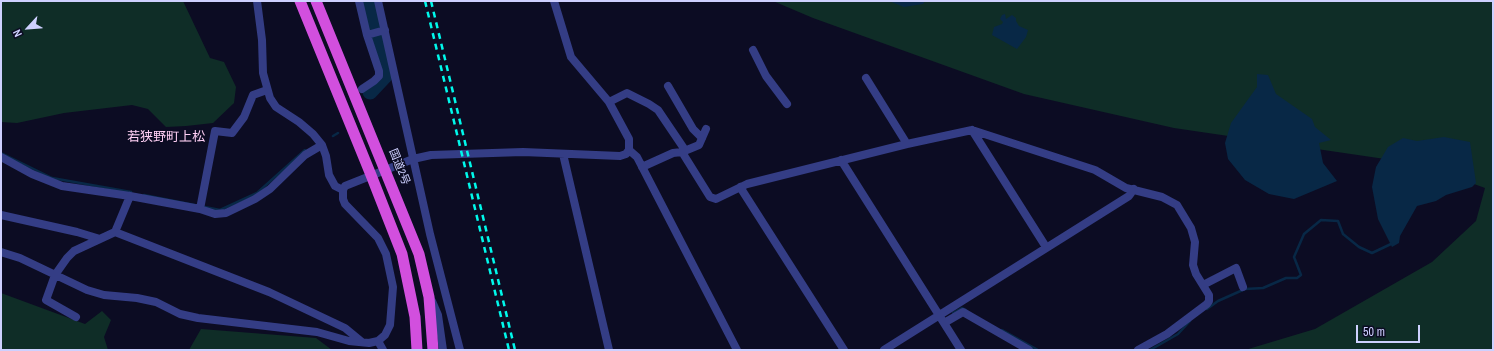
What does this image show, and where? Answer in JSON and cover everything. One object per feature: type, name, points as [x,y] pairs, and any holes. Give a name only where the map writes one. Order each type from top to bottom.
[{"type":"highway","points":[[300,1],[402,254],[415,317],[418,350]]},
{"type":"highway","name":"国道2号","points":[[316,1],[411,231],[426,276],[430,297],[433,350]]},
{"type":"street","points":[[257,1],[262,40],[263,74],[267,90],[276,107],[299,122],[313,134],[322,145],[326,156],[329,175],[335,186],[343,190]]},
{"type":"street","points":[[359,1],[379,71],[378,76],[374,81],[362,89]]},
{"type":"street","points":[[378,1],[430,234],[460,350]]},
{"type":"street","points":[[1,252],[20,258],[92,292],[156,302],[180,314],[198,318],[317,332],[349,341],[378,341],[385,335],[390,325],[393,287],[386,254],[378,238],[345,204],[343,199],[343,190],[350,183],[413,159],[431,155],[478,152],[620,156],[626,154],[629,150],[629,139],[609,102],[570,58],[554,1]]},
{"type":"street","points":[[368,34],[384,30]]},
{"type":"street","points":[[753,50],[766,76],[787,104]]},
{"type":"street","points":[[866,78],[907,144]]},
{"type":"street","points":[[668,86],[692,129],[702,138]]},
{"type":"street","points":[[200,206],[215,131],[232,134],[244,117],[253,100],[253,95],[267,90]]},
{"type":"street","points":[[609,102],[627,93],[658,110],[713,199],[719,198],[740,187],[907,144],[972,130],[1095,170],[1126,188],[1162,197],[1177,205],[1194,236],[1193,265],[1209,295],[1209,300],[1207,304],[1167,334],[1141,349]]},
{"type":"street","points":[[642,167],[673,152],[683,151],[699,146],[706,129]]},
{"type":"street","points":[[972,130],[1046,247]]},
{"type":"street","points":[[1,157],[32,174],[62,186],[200,206],[216,214],[226,213],[255,199],[270,189],[305,155],[322,145]]},
{"type":"street","points":[[629,150],[637,156],[737,350]]},
{"type":"street","points":[[563,154],[609,350]]},
{"type":"street","points":[[842,160],[961,350]]},
{"type":"street","points":[[740,187],[844,350]]},
{"type":"street","points":[[884,350],[1129,196],[1134,189]]},
{"type":"street","points":[[76,317],[46,300],[55,275],[74,251],[115,232],[130,196]]},
{"type":"street","points":[[1,215],[77,232],[100,239]]},
{"type":"street","points":[[115,232],[269,292],[345,328],[362,342]]},
{"type":"street","points":[[1203,285],[1236,268],[1243,287]]},
{"type":"street","points":[[430,297],[438,316],[444,350]]},
{"type":"street","points":[[944,324],[963,312],[1029,350]]},
{"type":"street","points":[[378,341],[383,350]]},
{"type":"green space","points":[[1,1],[183,1],[210,58],[224,62],[236,87],[234,103],[213,123],[186,126],[166,127],[148,109],[132,105],[64,113],[17,123],[1,122]]},
{"type":"green space","points":[[773,1],[1493,1],[1493,350],[1245,350],[1315,329],[1432,262],[1476,221],[1485,188],[1419,164],[1174,128],[1024,94],[813,18]]},
{"type":"green space","points":[[1,293],[85,324],[102,311],[111,320],[104,337],[108,350],[1,350]]},
{"type":"green space","points":[[201,329],[316,338],[332,350],[189,350]]},
{"type":"water","points":[[889,1],[925,1],[923,4],[904,7]]},
{"type":"water","points":[[1005,14],[1006,19],[1012,15],[1016,18],[1019,26],[1028,30],[1026,37],[1017,49],[992,35],[994,27],[1002,24],[1003,22],[1000,19],[1002,15]]},
{"type":"water","points":[[1257,74],[1268,75],[1276,94],[1312,119],[1315,127],[1331,140],[1319,143],[1323,163],[1337,181],[1294,199],[1269,194],[1245,180],[1228,159],[1225,143],[1231,123],[1257,87]]},
{"type":"water","points":[[1444,137],[1470,142],[1476,183],[1472,187],[1446,195],[1436,201],[1417,206],[1400,236],[1399,243],[1392,247],[1378,219],[1372,187],[1376,167],[1388,147],[1403,138],[1417,141]]},
{"type":"waterway","points":[[367,1],[385,76],[370,92]]},
{"type":"waterway","points":[[333,136],[338,133]]},
{"type":"waterway","points":[[144,195],[220,210],[257,193],[305,150]]},
{"type":"waterway","points":[[1,153],[52,178],[131,192]]},
{"type":"waterway","points":[[1207,309],[1218,301],[1245,289],[1263,288],[1286,278],[1297,278],[1301,275],[1294,257],[1304,234],[1321,220],[1338,221],[1343,234],[1359,247],[1372,253],[1391,244]]},
{"type":"waterway","points":[[953,313],[962,308],[966,310]]},
{"type":"waterway","points":[[1150,350],[1178,334],[1190,321]]},
{"type":"waterway","points":[[1002,330],[1038,350]]},
{"type":"railway","points":[[425,1],[509,350]]},
{"type":"railway","points":[[431,1],[515,350]]},
{"type":"district","name":"若狭野町上松","points":[[166,138]]}]
